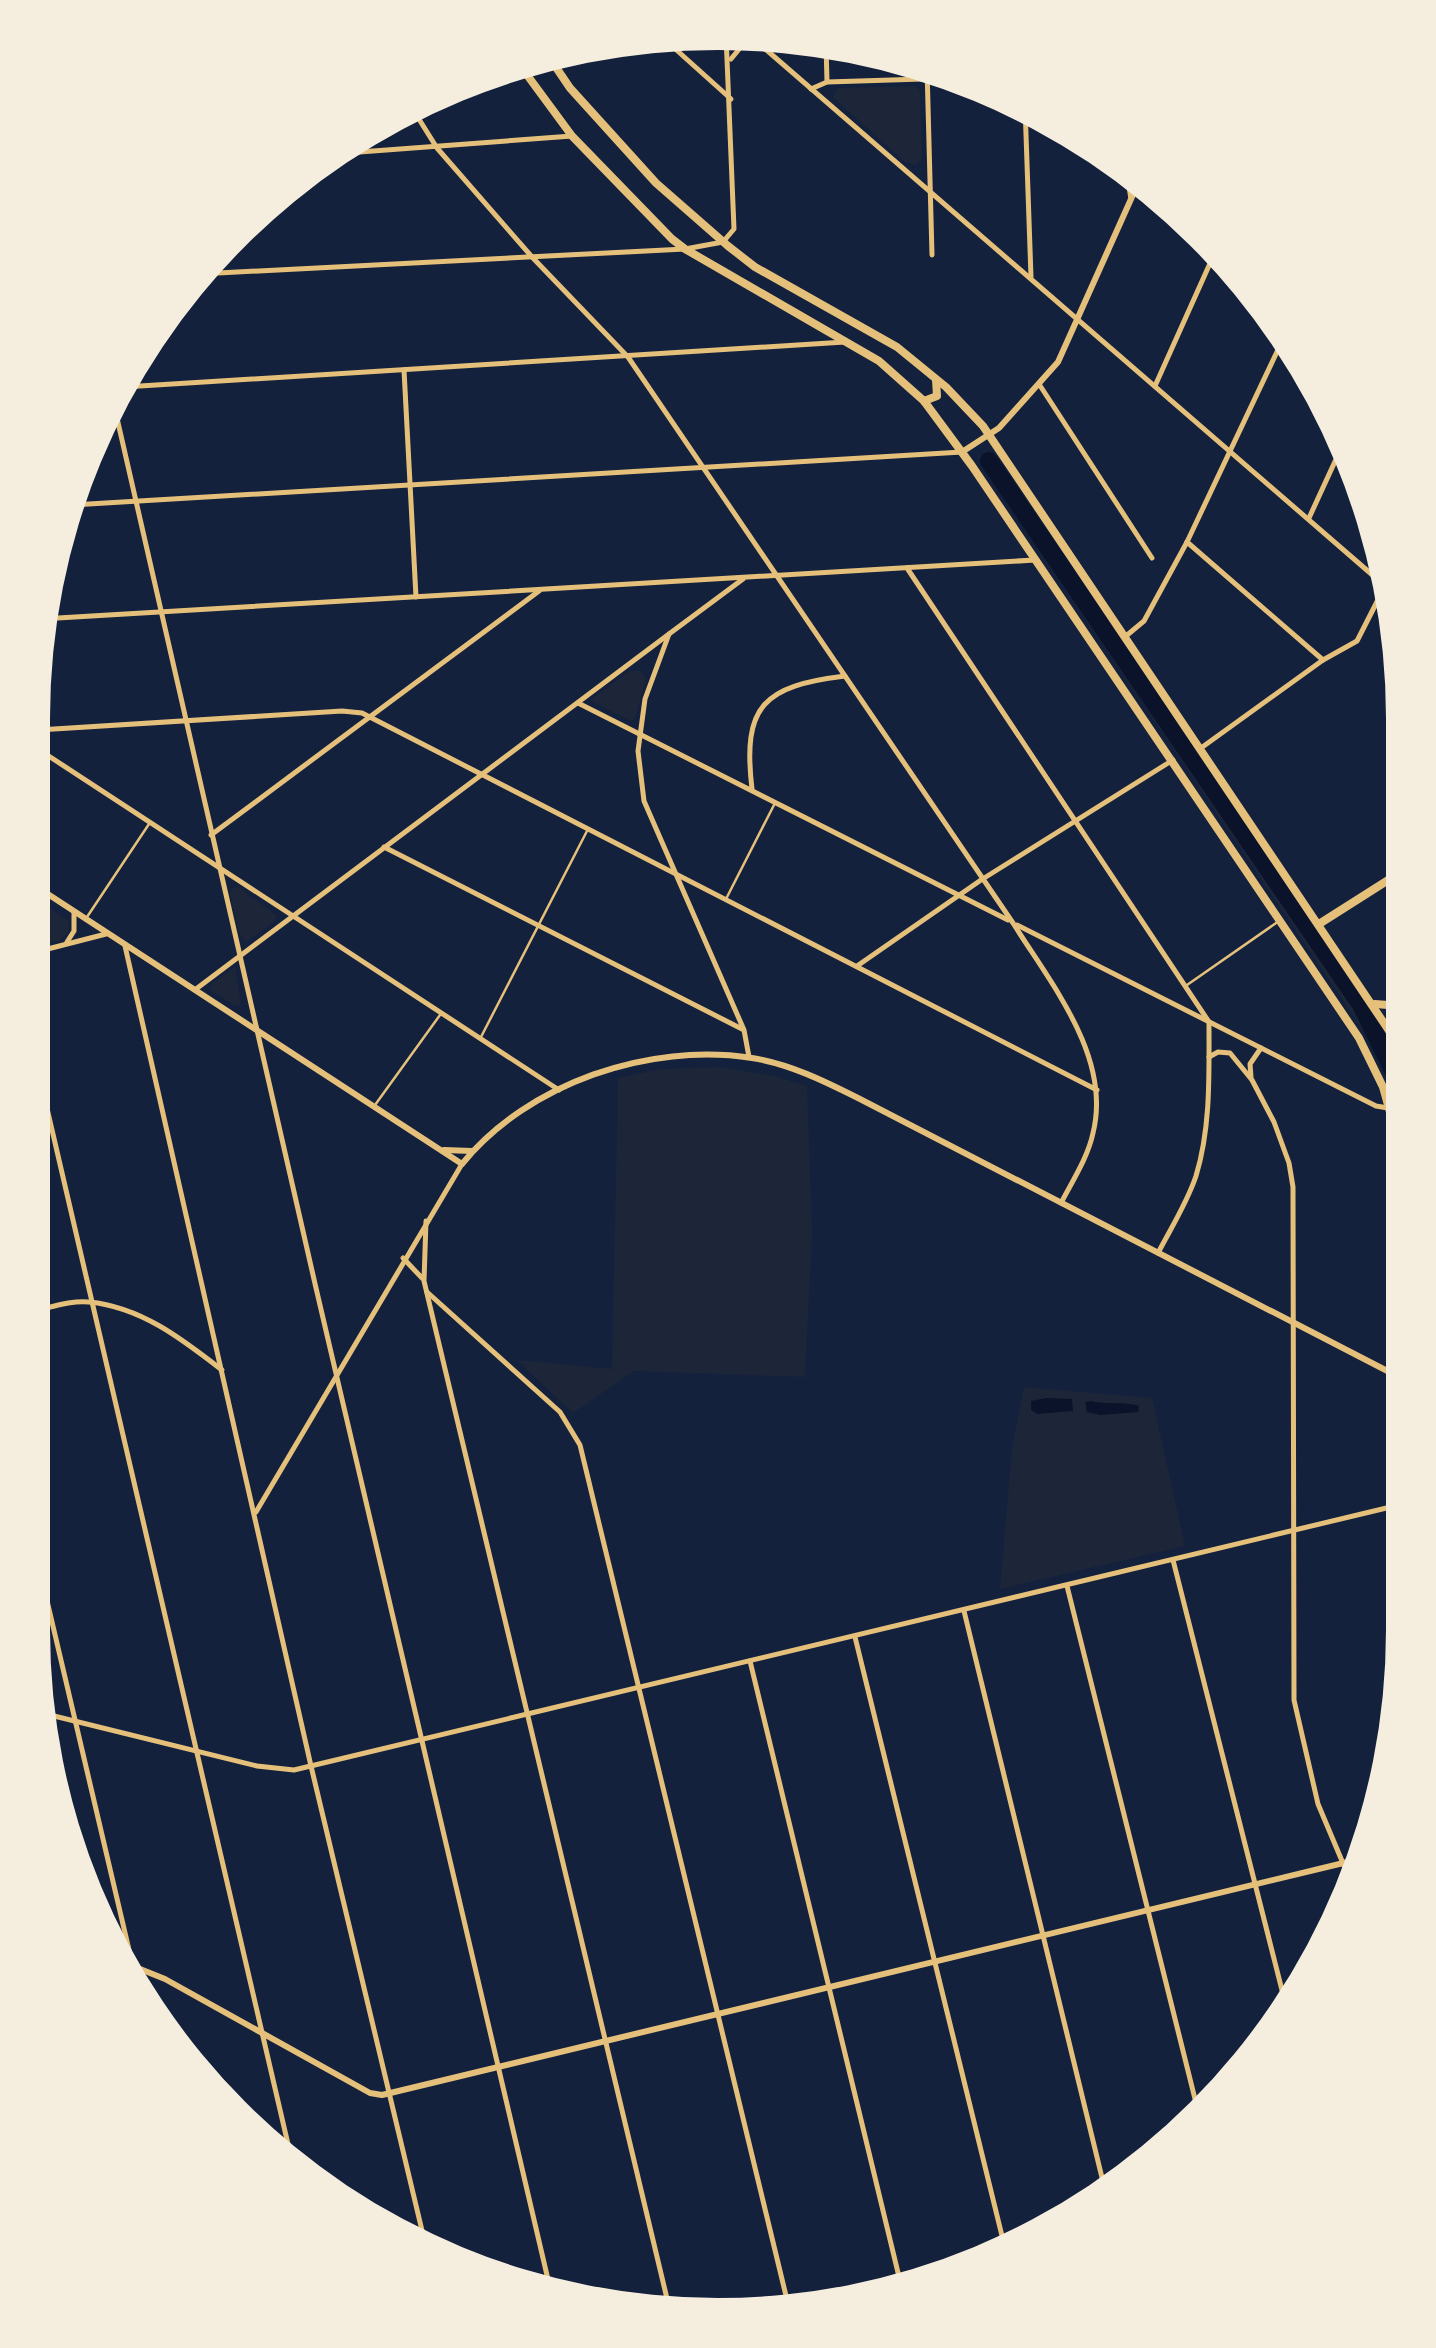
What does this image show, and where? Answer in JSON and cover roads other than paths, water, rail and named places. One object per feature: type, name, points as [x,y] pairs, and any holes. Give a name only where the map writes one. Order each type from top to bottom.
[{"type":"main road","points":[[557,70],[656,183],[723,242],[755,267],[868,328],[959,399],[990,436],[1386,1024]]},
{"type":"main road","points":[[529,78],[572,136],[685,249],[849,342],[892,371],[924,402],[1173,760],[1359,1038],[1386,1090]]},
{"type":"main road","points":[[924,402],[936,396],[936,378]]},
{"type":"main road","points":[[1320,924],[1386,881]]},
{"type":"main road","points":[[1374,1004],[1386,1005]]},
{"type":"street","points":[[221,273],[685,249],[723,242],[734,229],[728,50]]},
{"type":"street","points":[[729,62],[738,50]]},
{"type":"street","points":[[677,51],[731,100]]},
{"type":"street","points":[[768,52],[1369,571]]},
{"type":"street","points":[[826,59],[827,82]]},
{"type":"street","points":[[811,89],[827,82],[913,79]]},
{"type":"street","points":[[927,83],[932,255]]},
{"type":"street","points":[[420,121],[437,148],[532,257],[628,357],[1014,923],[1079,1034],[1097,1090],[1089,1148],[1061,1203]]},
{"type":"street","points":[[1026,126],[1031,278]]},
{"type":"street","points":[[364,152],[572,136]]},
{"type":"street","points":[[1131,193],[1132,199]]},
{"type":"street","points":[[85,504],[962,452],[990,436],[1058,362],[1134,195]]},
{"type":"street","points":[[1155,386],[1209,266]]},
{"type":"street","points":[[138,386],[849,342]]},
{"type":"street","points":[[1126,636],[1144,620],[1188,542],[1277,353]]},
{"type":"street","points":[[404,370],[416,597]]},
{"type":"street","points":[[1040,384],[1152,558]]},
{"type":"street","points":[[118,425],[547,2275]]},
{"type":"street","points":[[1309,518],[1335,462]]},
{"type":"street","points":[[1188,542],[1324,660]]},
{"type":"street","points":[[58,618],[1035,560]]},
{"type":"street","points":[[907,568],[1209,1022],[1207,1114],[1199,1164],[1190,1191],[1158,1253]]},
{"type":"street","points":[[196,989],[745,578]]},
{"type":"street","points":[[211,835],[542,589]]},
{"type":"street","points":[[1201,748],[1361,636],[1376,605]]},
{"type":"street","points":[[670,634],[645,699],[638,769],[644,801],[744,1030],[749,1057]]},
{"type":"street","points":[[752,790],[748,744],[760,709],[786,688],[846,676]]},
{"type":"street","points":[[578,702],[1376,1106],[1386,1107]]},
{"type":"street","points":[[50,729],[342,711],[370,717],[1097,1090]]},
{"type":"street","points":[[50,757],[558,1090]]},
{"type":"street","points":[[857,966],[982,880],[1173,760]]},
{"type":"street","points":[[384,847],[744,1030]]},
{"type":"street","points":[[50,895],[462,1164]]},
{"type":"street","points":[[64,944],[74,931],[74,911]]},
{"type":"street","points":[[50,948],[109,933]]},
{"type":"street","points":[[124,943],[311,1766],[422,2229]]},
{"type":"street","points":[[131,971],[138,959],[147,958]]},
{"type":"street","points":[[1252,1080],[1250,1064],[1261,1048]]},
{"type":"street","points":[[144,1971],[165,1979],[370,2093],[390,2094],[1342,1864],[1318,1804],[1294,1700],[1293,1187],[1274,1122],[1252,1080],[1230,1053],[1218,1052],[1208,1057]]},
{"type":"street","points":[[254,1514],[426,1220],[473,1151],[504,1125],[558,1090],[642,1061],[692,1056],[749,1057],[809,1074],[1386,1370]]},
{"type":"street","points":[[50,1121],[287,2139]]},
{"type":"street","points":[[443,1150],[473,1151]]},
{"type":"street","points":[[426,1220],[424,1280],[665,2296]]},
{"type":"street","points":[[404,1258],[424,1280]]},
{"type":"street","points":[[427,1292],[536,1388],[575,1433],[786,2294]]},
{"type":"street","points":[[50,1309],[92,1302],[163,1326],[222,1370]]},
{"type":"street","points":[[56,1716],[270,1768],[294,1770],[1386,1508]]},
{"type":"street","points":[[1173,1560],[1282,1988]]},
{"type":"street","points":[[1067,1586],[1195,2097]]},
{"type":"street","points":[[964,1611],[1102,2176]]},
{"type":"street","points":[[50,1614],[125,1937]]},
{"type":"street","points":[[855,1637],[1002,2234]]},
{"type":"street","points":[[750,1661],[898,2273]]},
{"type":"lane","points":[[726,900],[775,802]]},
{"type":"lane","points":[[86,918],[150,822]]},
{"type":"lane","points":[[480,1039],[588,829]]},
{"type":"lane","points":[[1187,985],[1280,920]]},
{"type":"lane","points":[[375,1105],[441,1014]]},
{"type":"waterway","points":[[989,461],[1361,1005],[1386,1056]]}]
